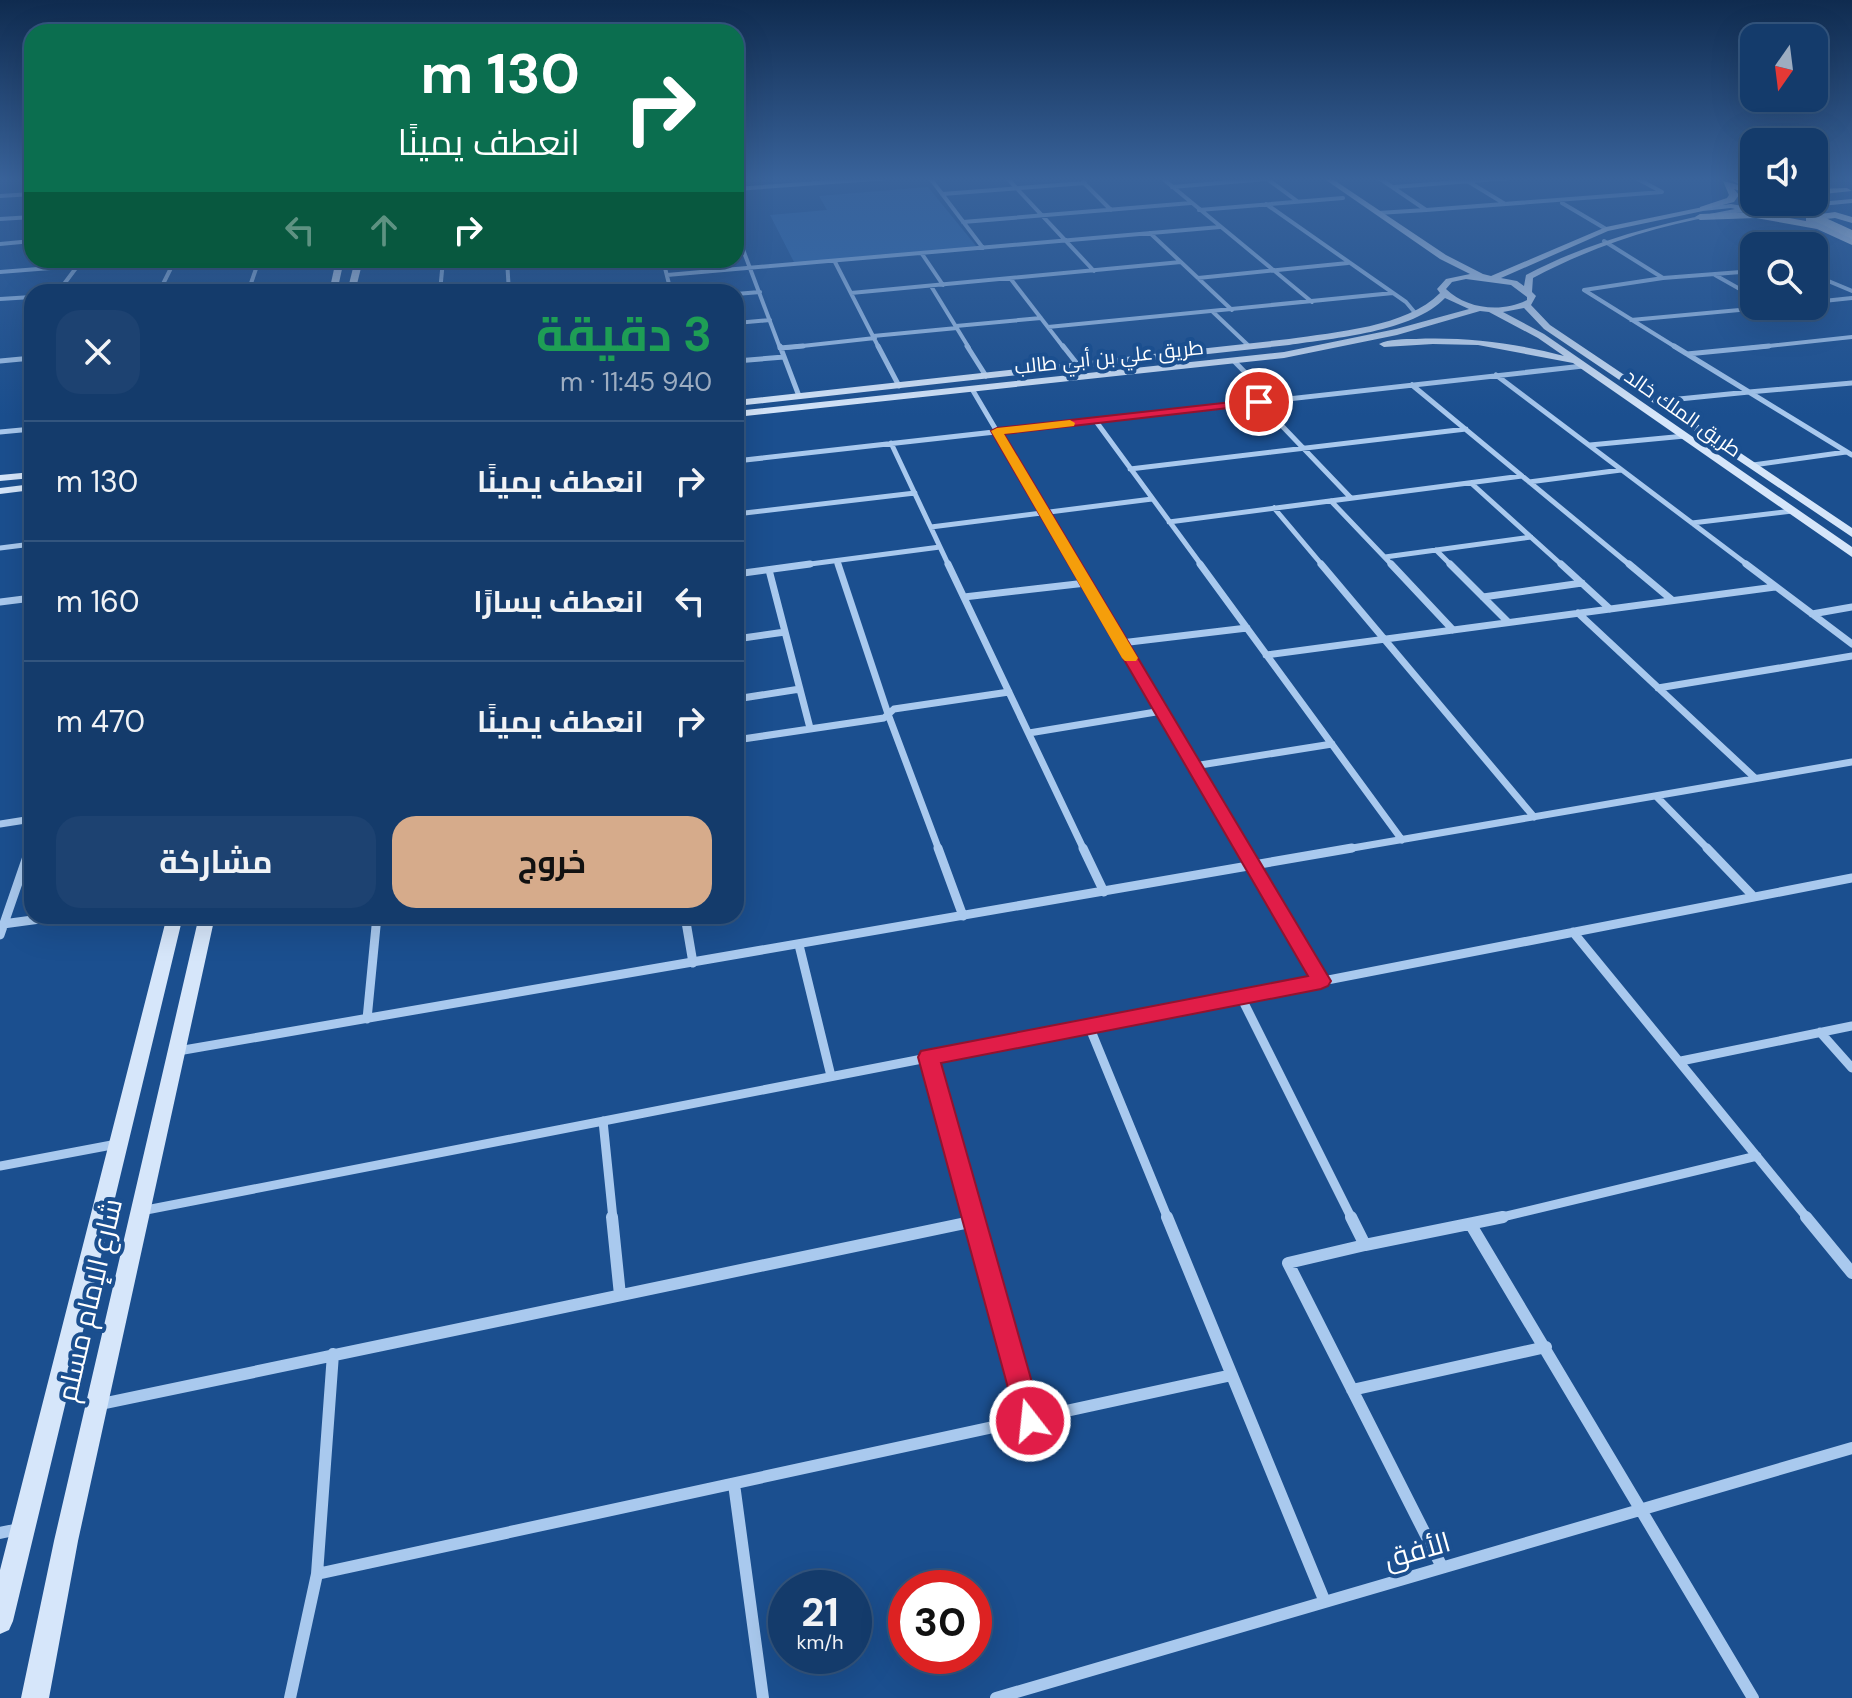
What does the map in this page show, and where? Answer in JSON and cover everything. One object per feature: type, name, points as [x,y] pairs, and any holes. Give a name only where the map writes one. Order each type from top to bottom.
[{"type":"main road","points":[[1429,257],[1446,269],[1459,271],[1460,267]]},
{"type":"main road","points":[[1445,257],[1460,267],[1528,291]]},
{"type":"main road","points":[[1447,281],[1488,277],[1537,257]]},
{"type":"main road","points":[[1526,305],[1531,301],[1529,277],[1570,257]]},
{"type":"main road","points":[[1444,293],[1441,289],[1447,281],[1446,269]]},
{"type":"main road","name":"طريق علي بن أبي طالب","points":[[744,402],[1250,347],[1337,334],[1416,314],[1431,308],[1444,293]]},
{"type":"main road","name":"طريق الملك خالد","points":[[1444,293],[1452,299],[1486,308],[1519,323],[1852,553]]},
{"type":"main road","name":"طريق علي بن أبي طالب","points":[[744,413],[1307,351],[1486,308],[1526,305]]},
{"type":"main road","name":"طريق الملك خالد","points":[[1526,305],[1541,321],[1852,533]]},
{"type":"main road","points":[[1431,308],[1450,308],[1456,310],[1456,315]]},
{"type":"main road","points":[[1519,323],[1518,318],[1524,317],[1541,321]]},
{"type":"main road","points":[[1307,351],[1421,340],[1480,340],[1505,343],[1583,366]]},
{"type":"main road","points":[[0,478],[24,476]]},
{"type":"main road","points":[[0,491],[24,488]]},
{"type":"main road","name":"شارع الإمام مسلم","points":[[0,1621],[173,924]]},
{"type":"main road","name":"شارع الإمام مسلم","points":[[35,1698],[96,1405],[205,924]]},
{"type":"street","points":[[746,257],[799,396]]},
{"type":"street","points":[[667,275],[887,257]]},
{"type":"street","points":[[924,257],[943,285]]},
{"type":"street","points":[[1080,257],[1094,271]]},
{"type":"street","points":[[1176,257],[1232,310]]},
{"type":"street","points":[[1257,257],[1312,302]]},
{"type":"street","points":[[1340,257],[1393,293],[1416,314]]},
{"type":"street","points":[[1630,257],[1663,278]]},
{"type":"street","points":[[835,262],[899,386]]},
{"type":"street","points":[[851,293],[1181,262]]},
{"type":"street","points":[[1198,278],[1348,263]]},
{"type":"street","points":[[0,272],[36,268]]},
{"type":"street","points":[[64,284],[76,268]]},
{"type":"street","points":[[665,268],[669,284]]},
{"type":"street","points":[[1740,272],[1663,278],[1584,290],[1850,454]]},
{"type":"street","points":[[1714,274],[1740,289]]},
{"type":"street","points":[[1010,278],[1078,365]]},
{"type":"street","points":[[1828,281],[1852,291]]},
{"type":"street","points":[[931,286],[986,376]]},
{"type":"street","points":[[744,293],[760,292]]},
{"type":"street","points":[[1048,327],[1393,293]]},
{"type":"street","points":[[0,299],[24,298]]},
{"type":"street","points":[[1828,301],[1852,298]]},
{"type":"street","points":[[0,310],[8,299]]},
{"type":"street","points":[[1631,320],[1740,310]]},
{"type":"street","points":[[1213,312],[1250,347]]},
{"type":"street","points":[[780,348],[1041,318]]},
{"type":"street","points":[[744,322],[770,320]]},
{"type":"street","points":[[1687,354],[1851,338]]},
{"type":"street","points":[[744,360],[784,357]]},
{"type":"street","points":[[0,361],[24,359]]},
{"type":"street","points":[[1234,361],[1272,400]]},
{"type":"street","points":[[744,460],[1583,366]]},
{"type":"street","points":[[1496,375],[1852,644]]},
{"type":"street","points":[[1659,401],[1852,383]]},
{"type":"street","points":[[1412,385],[1672,600]]},
{"type":"street","points":[[972,389],[1321,981]]},
{"type":"street","points":[[1259,402],[1351,498]]},
{"type":"street","points":[[1095,420],[1402,840]]},
{"type":"street","points":[[1130,469],[1466,429]]},
{"type":"street","points":[[0,432],[24,430]]},
{"type":"street","points":[[1589,446],[1685,436]]},
{"type":"street","points":[[891,443],[1104,892]]},
{"type":"street","points":[[1753,465],[1850,454]]},
{"type":"street","points":[[1529,482],[1622,470]]},
{"type":"street","points":[[1169,522],[1522,476]]},
{"type":"street","points":[[1471,483],[1610,609]]},
{"type":"street","points":[[744,513],[915,493]]},
{"type":"street","points":[[931,527],[1152,499]]},
{"type":"street","points":[[1331,501],[1453,630]]},
{"type":"street","points":[[1274,508],[1534,817]]},
{"type":"street","points":[[1692,523],[1792,511]]},
{"type":"street","points":[[1385,557],[1531,537]]},
{"type":"street","points":[[0,548],[24,545]]},
{"type":"street","points":[[744,573],[940,547]]},
{"type":"street","points":[[1436,550],[1508,622]]},
{"type":"street","points":[[837,561],[888,714],[963,916]]},
{"type":"street","points":[[769,570],[810,728]]},
{"type":"street","points":[[964,597],[1086,583]]},
{"type":"street","points":[[1483,597],[1582,583]]},
{"type":"street","points":[[1266,655],[1775,587]]},
{"type":"street","points":[[0,602],[24,599]]},
{"type":"street","points":[[1812,614],[1852,607]]},
{"type":"street","points":[[1578,613],[1755,778]]},
{"type":"street","points":[[1121,643],[1247,628]]},
{"type":"street","points":[[744,638],[785,632]]},
{"type":"street","points":[[1658,688],[1852,656]]},
{"type":"street","points":[[744,698],[800,689]]},
{"type":"street","points":[[744,739],[884,718],[894,709],[1009,692]]},
{"type":"street","points":[[1029,733],[1162,711]]},
{"type":"street","points":[[1194,766],[1332,744]]},
{"type":"street","points":[[176,1052],[1852,762]]},
{"type":"street","points":[[1656,796],[1754,897]]},
{"type":"street","points":[[0,824],[24,820]]},
{"type":"street","points":[[0,935],[24,864]]},
{"type":"street","points":[[140,1211],[1852,878]]},
{"type":"street","points":[[2,924],[24,921]]},
{"type":"street","points":[[367,1019],[376,924]]},
{"type":"street","points":[[686,924],[693,963]]},
{"type":"street","points":[[1573,932],[1852,1273]]},
{"type":"street","points":[[799,945],[831,1076]]},
{"type":"street","points":[[1241,997],[1365,1245]]},
{"type":"street","points":[[1089,1026],[1325,1602]]},
{"type":"street","points":[[1681,1061],[1852,1026]]},
{"type":"street","points":[[1820,1032],[1852,1068]]},
{"type":"street","points":[[929,1057],[1030,1421]]},
{"type":"street","points":[[603,1121],[620,1295]]},
{"type":"street","points":[[0,1166],[119,1143]]},
{"type":"street","points":[[1442,1567],[1288,1263],[1471,1225],[1757,1156]]},
{"type":"street","points":[[96,1405],[975,1221]]},
{"type":"street","points":[[1471,1225],[1753,1698]]},
{"type":"street","points":[[1352,1390],[1546,1347]]},
{"type":"street","points":[[290,1698],[317,1574],[333,1354]]},
{"type":"street","points":[[317,1574],[1232,1375]]},
{"type":"street","name":"الأفق","points":[[996,1698],[1852,1448]]},
{"type":"street","points":[[734,1484],[763,1698]]},
{"type":"street","points":[[0,1533],[23,1528]]},
{"type":"shaded area","points":[[792,257],[867,257],[795,264]]},
{"type":"slow traffic","points":[[1070,423],[997,431],[1130,658]]},
{"type":"route","points":[[1030,1421],[929,1057],[1321,981],[997,431],[1259,402]]}]
